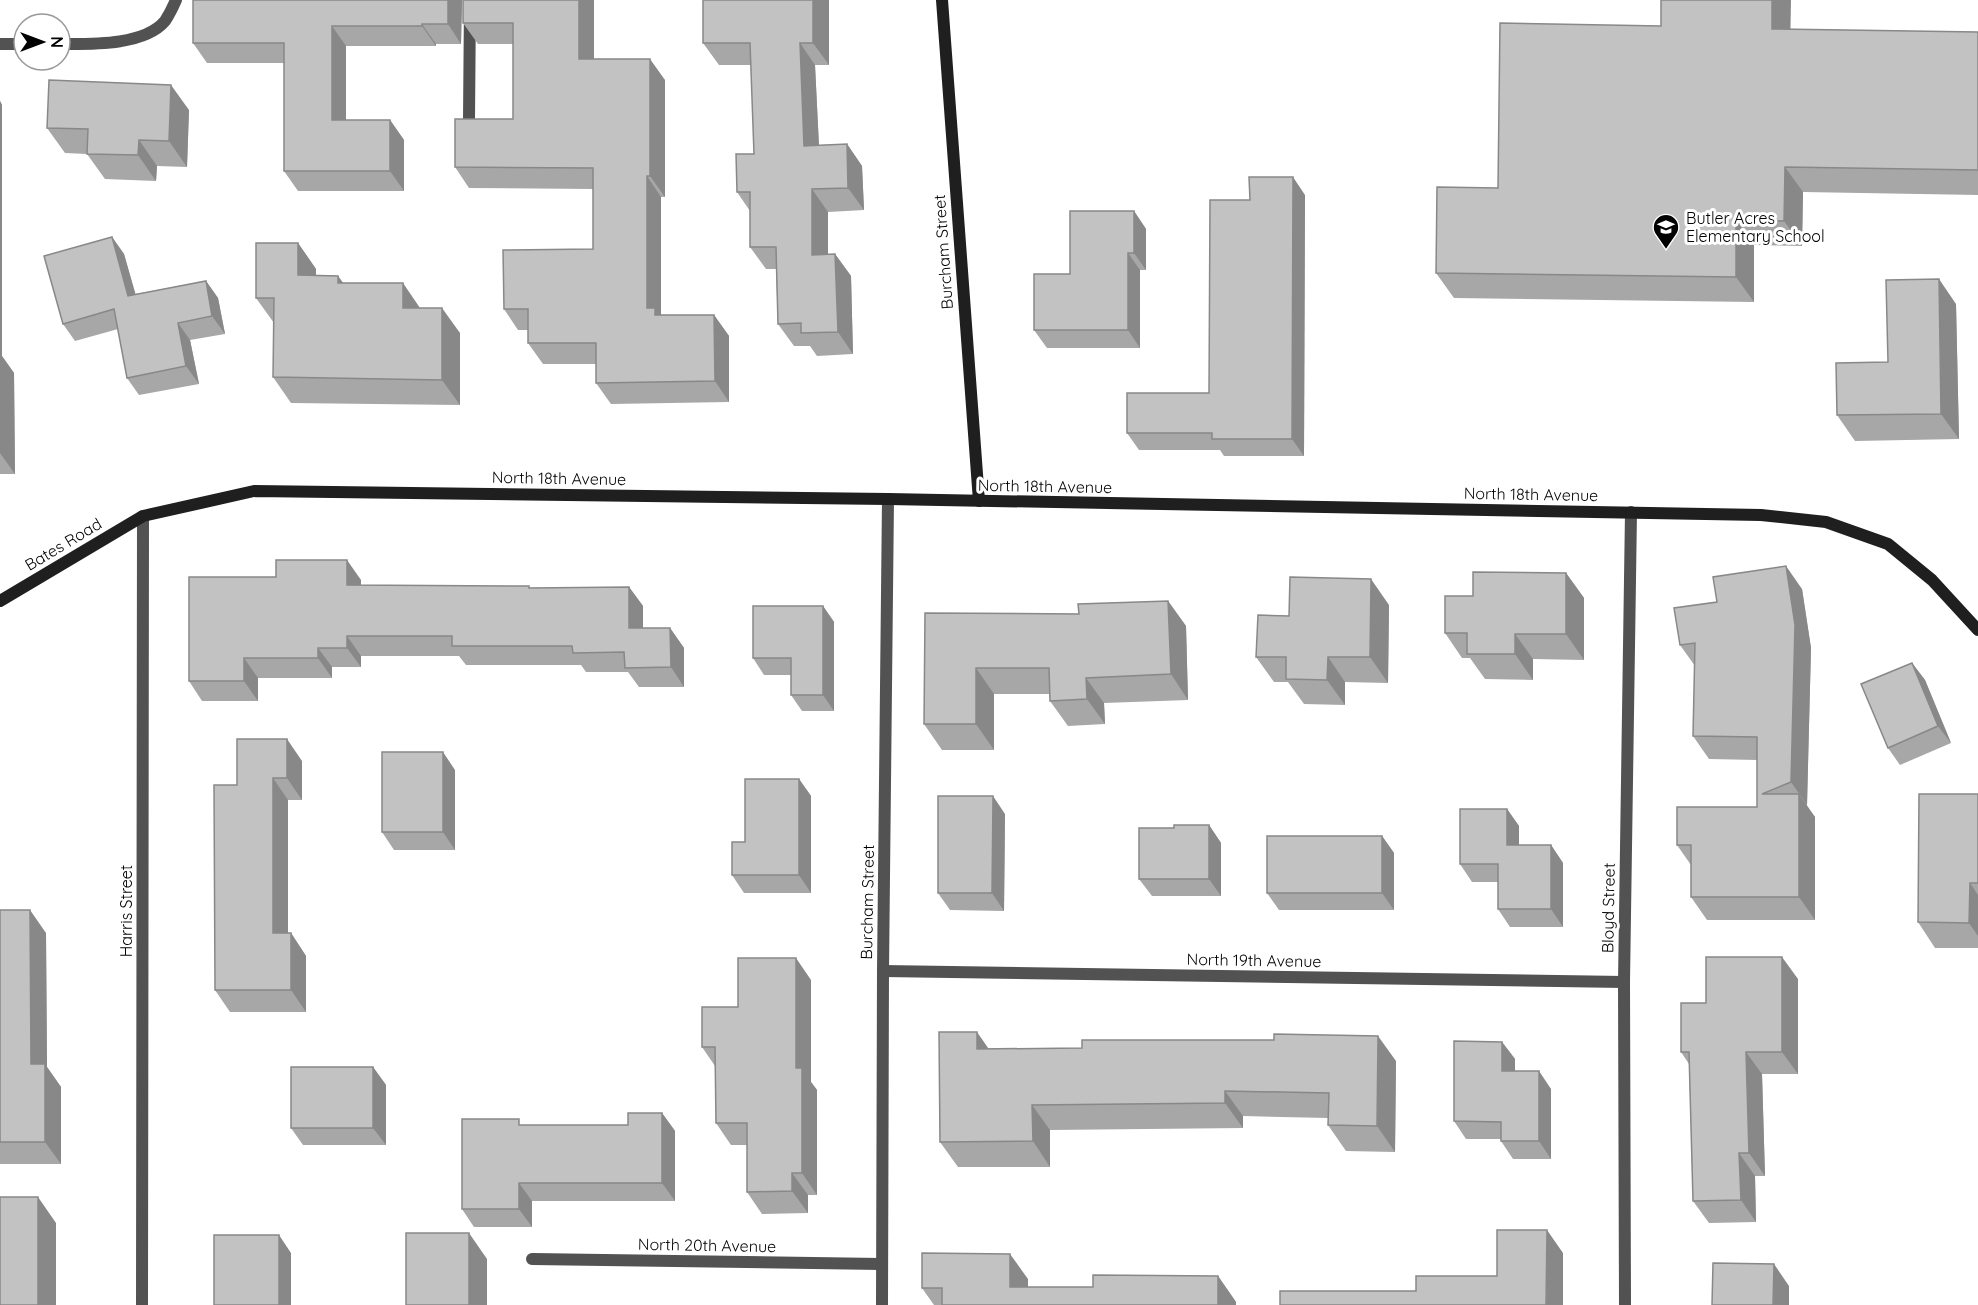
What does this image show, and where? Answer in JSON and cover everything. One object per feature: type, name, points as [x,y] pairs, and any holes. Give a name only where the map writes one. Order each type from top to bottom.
[{"type":"street","points":[[72,44],[134,39],[150,33],[164,22],[176,0]]},
{"type":"street","points":[[469,120],[470,0]]},
{"type":"street","name":"Burcham Street","points":[[942,0],[979,501]]},
{"type":"street","name":"North 18th Avenue","points":[[143,516],[254,491],[1761,514],[1826,522],[1888,544],[1932,579],[1978,630]]},
{"type":"street","name":"Burcham Street","points":[[882,1305],[888,499]]},
{"type":"street","name":"Bloyd Street","points":[[1625,1305],[1624,982],[1631,512]]},
{"type":"street","name":"Bates Road","points":[[0,601],[143,516]]},
{"type":"street","name":"Harris Street","points":[[142,1305],[143,516]]},
{"type":"street","name":"North 19th Avenue","points":[[883,971],[1624,982]]},
{"type":"street","name":"North 20th Avenue","points":[[532,1259],[881,1264]]},
{"type":"building","points":[[193,0],[448,0],[448,24],[332,26],[332,120],[390,120],[390,171],[284,171],[284,43],[193,43]]},
{"type":"building","points":[[463,0],[579,0],[579,59],[650,59],[647,308],[655,308],[655,315],[714,315],[715,381],[596,383],[596,343],[528,343],[528,309],[504,309],[503,250],[593,249],[593,168],[455,167],[455,119],[513,119],[513,23],[463,23]]},
{"type":"building","points":[[703,0],[813,0],[813,43],[800,43],[804,146],[847,144],[848,188],[812,189],[812,255],[835,254],[838,332],[801,333],[801,323],[778,324],[776,247],[750,247],[750,192],[737,192],[736,154],[754,154],[750,43],[703,43]]},
{"type":"building","points":[[1661,0],[1772,0],[1772,29],[1978,32],[1978,170],[1785,167],[1784,221],[1736,220],[1736,277],[1436,273],[1437,187],[1498,188],[1500,23],[1661,26]]},
{"type":"building","points":[[49,80],[171,85],[169,141],[139,140],[138,155],[87,154],[88,129],[47,128]]},
{"type":"building","points":[[1249,177],[1293,177],[1292,439],[1212,439],[1212,433],[1127,433],[1127,393],[1209,393],[1210,200],[1250,200]]},
{"type":"building","points":[[1070,211],[1134,211],[1134,253],[1128,253],[1128,330],[1034,330],[1034,274],[1070,274]]},
{"type":"building","points":[[112,237],[128,296],[206,281],[212,316],[178,323],[186,366],[127,378],[114,309],[63,324],[44,256]]},
{"type":"building","points":[[256,243],[298,243],[298,275],[338,276],[338,283],[403,283],[403,308],[442,308],[442,380],[273,377],[274,298],[256,298]]},
{"type":"building","points":[[1939,279],[1941,414],[1837,415],[1836,363],[1888,362],[1886,280]]},
{"type":"building","points":[[276,560],[347,560],[347,585],[629,587],[629,628],[670,628],[671,667],[625,668],[624,652],[573,653],[572,646],[452,646],[452,636],[347,636],[347,648],[318,648],[318,658],[244,658],[244,681],[189,681],[189,577],[276,577]]},
{"type":"building","points":[[1786,566],[1795,625],[1791,782],[1762,794],[1799,794],[1799,897],[1691,897],[1691,845],[1677,845],[1677,807],[1757,807],[1757,737],[1693,736],[1695,643],[1680,645],[1674,608],[1717,602],[1713,577]]},
{"type":"building","points":[[1473,572],[1566,573],[1566,634],[1515,634],[1515,654],[1467,654],[1467,633],[1445,633],[1445,596],[1473,596]]},
{"type":"building","points":[[1290,577],[1371,579],[1370,657],[1328,657],[1327,680],[1286,679],[1286,657],[1256,657],[1258,615],[1289,616]]},
{"type":"building","points":[[1168,601],[1171,674],[1086,678],[1087,699],[1050,701],[1049,668],[976,668],[976,724],[924,724],[925,613],[1079,614],[1078,604]]},
{"type":"building","points":[[753,606],[823,606],[823,695],[791,695],[791,658],[753,658]]},
{"type":"building","points":[[1912,663],[1938,726],[1888,748],[1861,684]]},
{"type":"building","points":[[237,739],[287,739],[287,778],[273,778],[273,933],[291,933],[291,990],[215,990],[214,785],[237,785]]},
{"type":"building","points":[[382,752],[443,752],[443,832],[382,832]]},
{"type":"building","points":[[745,779],[799,779],[799,875],[732,875],[732,842],[745,842]]},
{"type":"building","points":[[1919,794],[1978,794],[1978,883],[1970,883],[1969,923],[1918,922]]},
{"type":"building","points":[[938,796],[993,796],[992,893],[938,893]]},
{"type":"building","points":[[1460,809],[1507,809],[1507,845],[1551,845],[1551,909],[1498,909],[1498,864],[1460,864]]},
{"type":"building","points":[[1174,825],[1209,825],[1209,879],[1139,879],[1139,828],[1174,828]]},
{"type":"building","points":[[1267,836],[1382,836],[1382,893],[1267,893]]},
{"type":"building","points":[[0,910],[30,910],[31,1064],[45,1064],[45,1142],[0,1142]]},
{"type":"building","points":[[1706,957],[1782,957],[1782,1052],[1746,1052],[1749,1153],[1739,1153],[1741,1200],[1693,1201],[1689,1052],[1681,1052],[1681,1003],[1706,1003]]},
{"type":"building","points":[[738,958],[796,958],[796,1068],[802,1068],[802,1173],[792,1173],[792,1191],[747,1192],[747,1123],[716,1123],[715,1047],[702,1047],[702,1007],[738,1007]]},
{"type":"building","points":[[939,1032],[977,1032],[977,1049],[1082,1048],[1082,1040],[1274,1040],[1274,1034],[1378,1036],[1377,1126],[1328,1125],[1329,1093],[1225,1091],[1225,1103],[1032,1105],[1033,1141],[940,1142]]},
{"type":"building","points":[[1454,1041],[1502,1042],[1502,1071],[1539,1071],[1539,1141],[1501,1141],[1501,1122],[1454,1121]]},
{"type":"building","points":[[291,1067],[373,1067],[373,1128],[291,1128]]},
{"type":"building","points":[[628,1113],[662,1113],[662,1183],[519,1183],[519,1209],[462,1209],[462,1119],[519,1119],[519,1125],[628,1125]]},
{"type":"building","points":[[0,1197],[38,1197],[38,1305],[0,1305]]},
{"type":"building","points":[[1497,1230],[1547,1230],[1546,1305],[1280,1305],[1280,1291],[1416,1291],[1416,1276],[1497,1276]]},
{"type":"building","points":[[406,1233],[469,1233],[469,1305],[406,1305]]},
{"type":"building","points":[[214,1235],[279,1235],[279,1305],[214,1305]]},
{"type":"building","points":[[922,1253],[1010,1254],[1010,1287],[1093,1287],[1093,1275],[1218,1276],[1218,1305],[942,1305],[942,1288],[922,1288]]},
{"type":"building","points":[[1713,1263],[1774,1264],[1773,1305],[1712,1305]]},
{"type":"place","name":"Butler Acres Elementary School","points":[[1666,250]]}]
